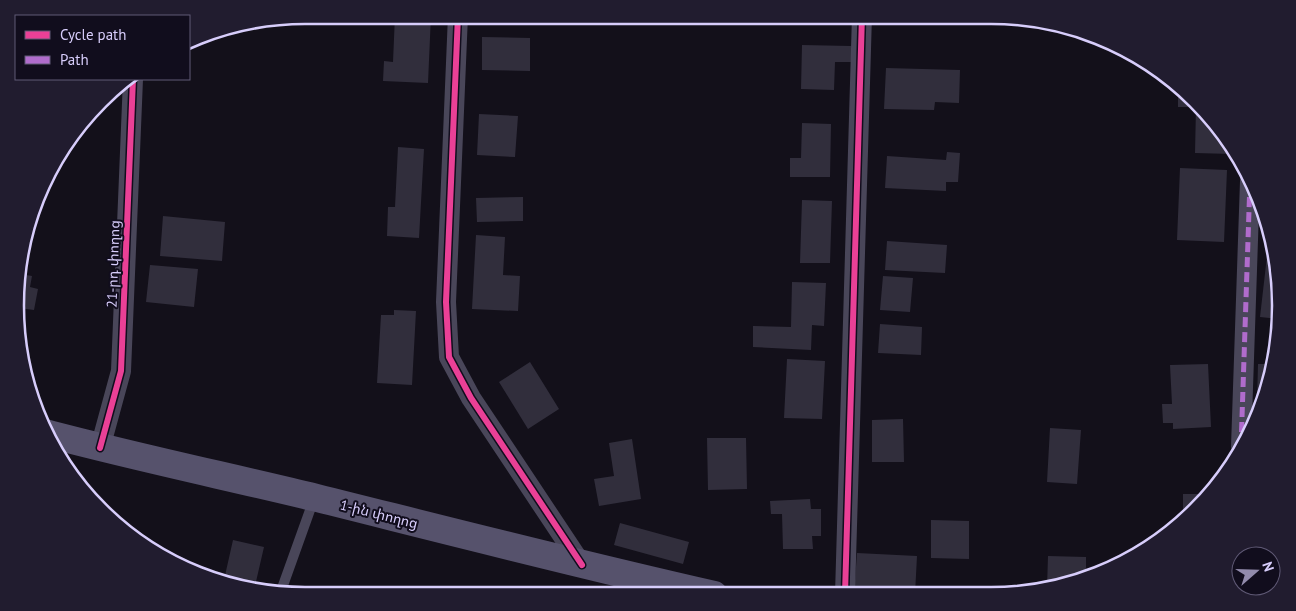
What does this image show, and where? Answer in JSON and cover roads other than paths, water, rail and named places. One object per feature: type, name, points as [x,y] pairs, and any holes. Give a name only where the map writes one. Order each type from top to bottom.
[{"type":"main road","name":"1-ին փողոց","points":[[56,436],[679,587]]},
{"type":"street","points":[[458,24],[446,302],[449,358],[471,398],[582,565]]},
{"type":"street","points":[[845,587],[862,24]]},
{"type":"street","name":"21-րդ փողոց","points":[[100,448],[121,371],[133,83]]},
{"type":"street","points":[[1241,433],[1250,195]]},
{"type":"lane","points":[[283,587],[315,498]]}]
